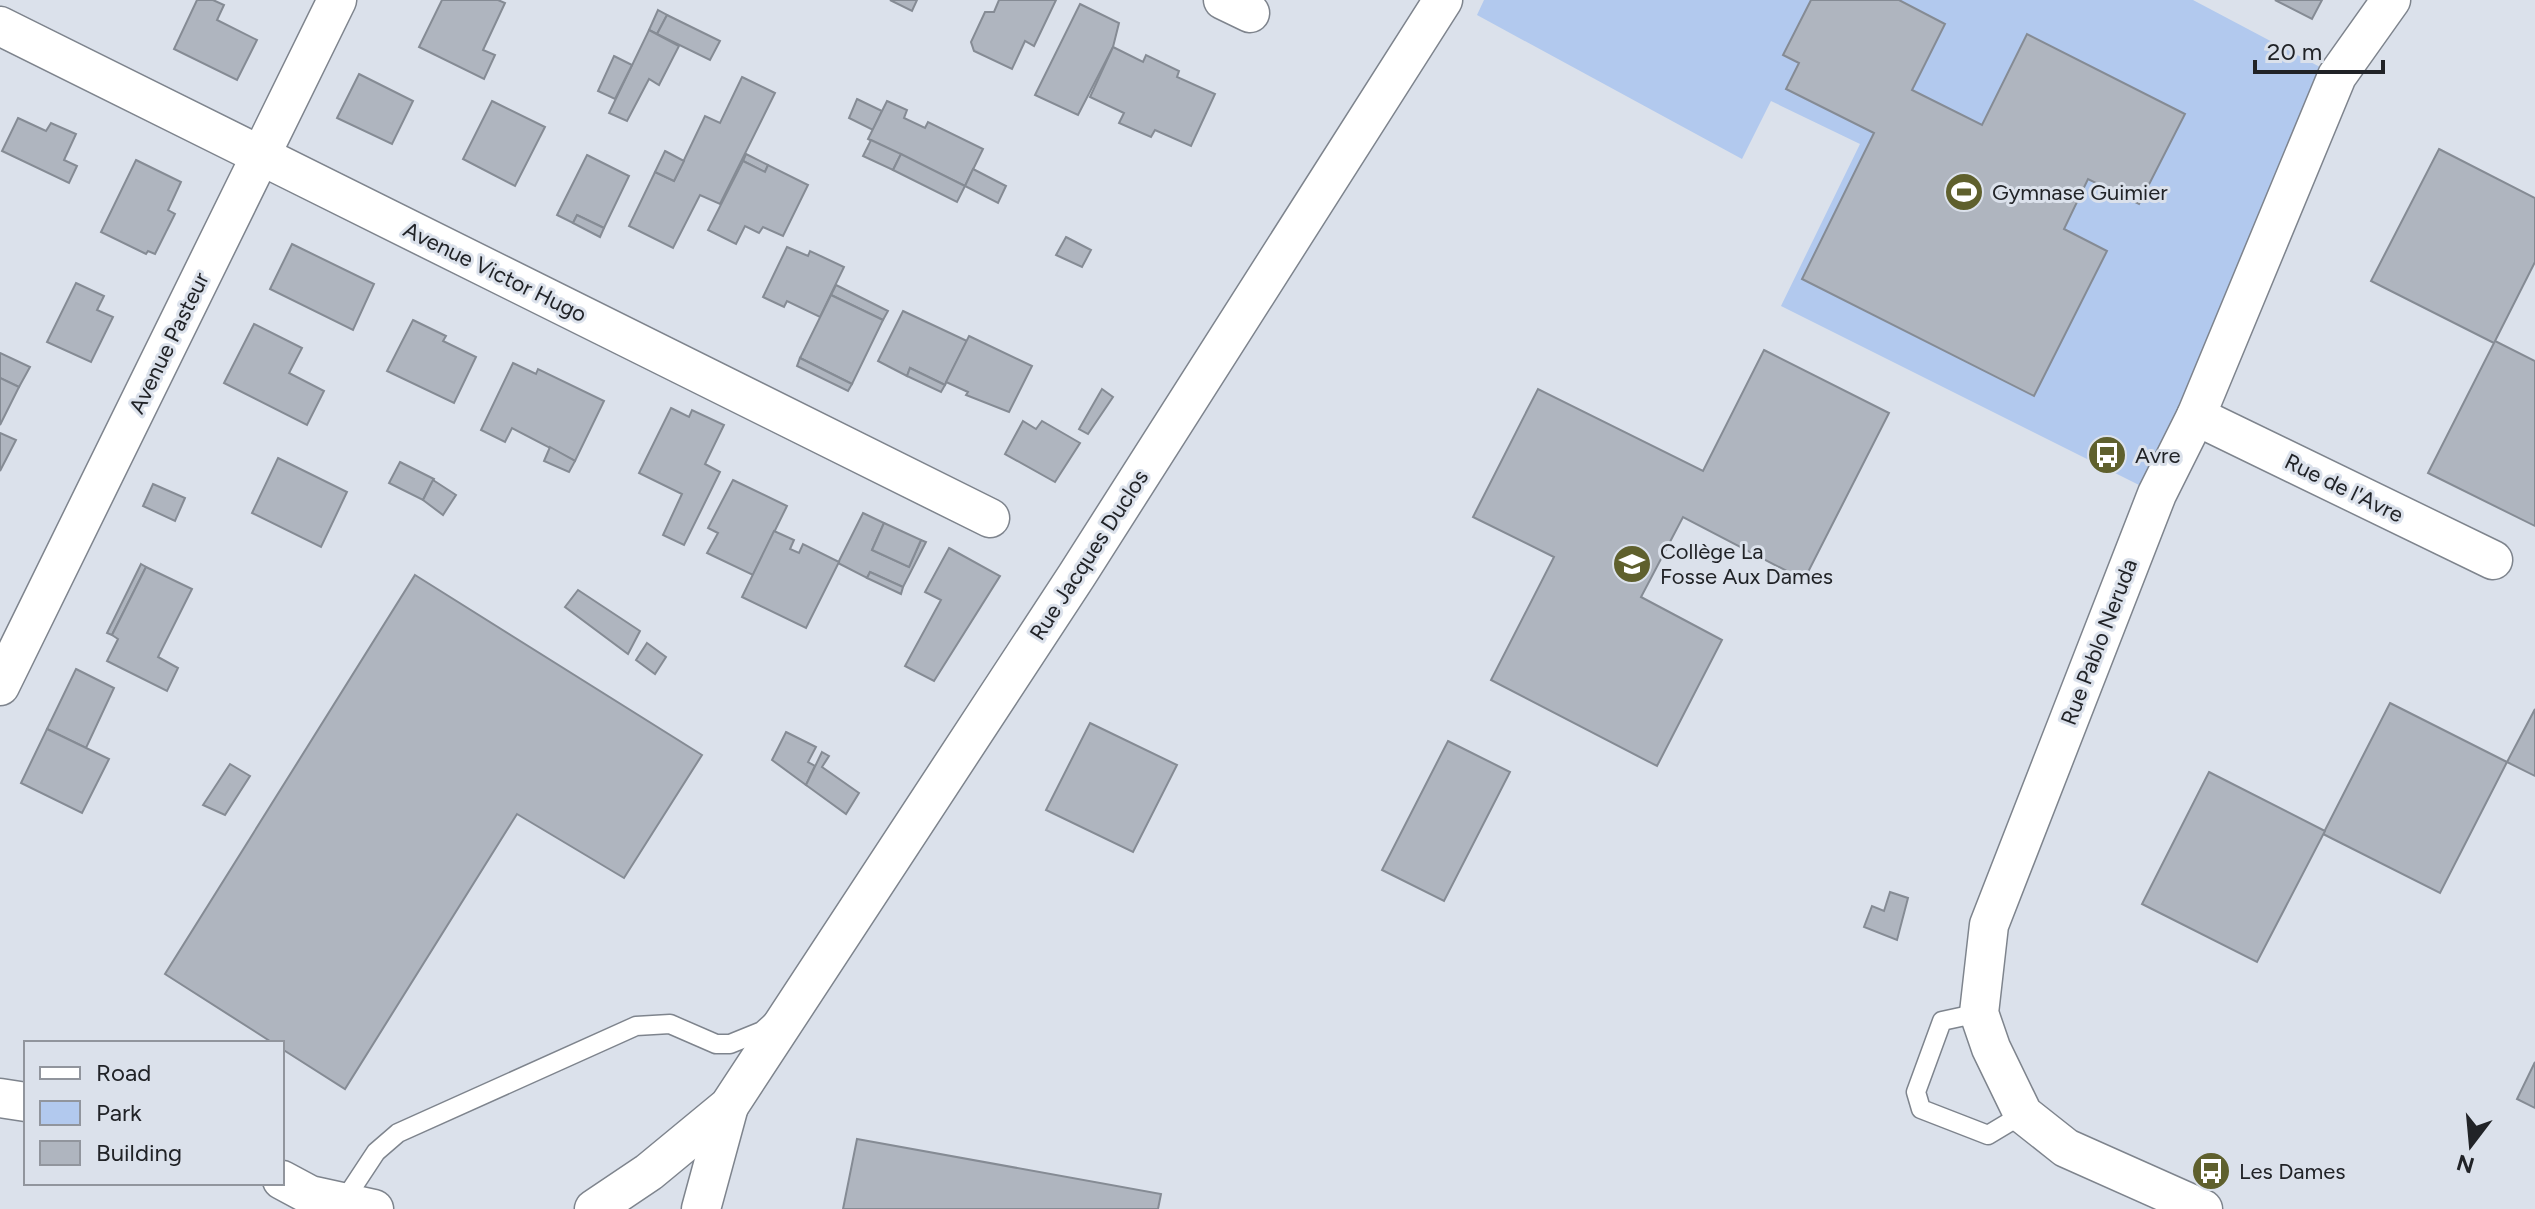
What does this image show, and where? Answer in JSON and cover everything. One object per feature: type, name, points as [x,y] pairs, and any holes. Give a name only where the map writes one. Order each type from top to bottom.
[{"type":"street","name":"Avenue Pasteur","points":[[0,686],[337,0]]},
{"type":"street","name":"Rue Jacques Duclos","points":[[594,1209],[649,1172],[729,1106],[1077,575],[1443,0]]},
{"type":"street","name":"Rue Pablo Neruda","points":[[1979,1013],[1989,925],[2152,506],[2196,416],[2337,76],[2391,0]]},
{"type":"street","name":"Avenue Victor Hugo","points":[[0,26],[990,518]]},
{"type":"street","name":"Rue de l'Avre","points":[[2196,416],[2493,560]]},
{"type":"street","points":[[1979,1013],[2023,1114],[2066,1148],[2203,1209]]},
{"type":"street","points":[[0,1098],[24,1102]]},
{"type":"street","name":"Rue Jacques Duclos","points":[[701,1209],[729,1106]]},
{"type":"lane","points":[[326,1199],[376,1152],[412,1127],[636,1026],[670,1024],[716,1044],[730,1044],[762,1031],[802,995]]},
{"type":"lane","points":[[1979,1013],[1942,1021],[1916,1092],[1921,1109],[1988,1135],[2023,1114]]},
{"type":"green space","points":[[1484,0],[2193,0],[2337,76],[2157,494],[1781,306],[1860,144],[1771,101],[1742,159],[1477,15]]},
{"type":"building","points":[[197,0],[213,0],[224,5],[217,20],[257,40],[237,80],[174,49]]},
{"type":"building","points":[[442,0],[498,0],[505,3],[483,50],[495,55],[484,79],[419,47]]},
{"type":"building","points":[[890,0],[917,0],[912,11]]},
{"type":"building","points":[[999,0],[1056,0],[1034,46],[1025,41],[1012,69],[974,51],[971,42],[985,12],[994,12]]},
{"type":"building","name":"Gymnase Guimier","points":[[1811,0],[1899,0],[1945,24],[1912,90],[1982,125],[2027,34],[2185,114],[2139,204],[2088,179],[2064,229],[2107,251],[2034,396],[1802,279],[1874,133],[1786,89],[1799,63],[1783,55]]},
{"type":"building","points":[[2275,0],[2322,0],[2312,19]]},
{"type":"building","points":[[1080,4],[1119,23],[1113,47],[1078,115],[1035,95]]},
{"type":"building","points":[[658,10],[667,15],[657,34],[649,30]]},
{"type":"building","points":[[667,15],[720,41],[710,60],[657,34]]},
{"type":"building","points":[[649,30],[679,46],[659,85],[649,79],[627,121],[609,113]]},
{"type":"building","points":[[1113,47],[1143,62],[1146,55],[1179,71],[1177,77],[1215,94],[1191,146],[1155,130],[1151,137],[1119,123],[1124,113],[1090,97]]},
{"type":"building","points":[[614,56],[632,65],[615,99],[598,91]]},
{"type":"building","points":[[359,74],[413,101],[392,144],[337,118]]},
{"type":"building","points":[[742,77],[775,93],[720,204],[700,195],[673,248],[629,226],[655,172],[674,181],[705,116],[720,123]]},
{"type":"building","points":[[857,99],[882,111],[873,130],[849,118]]},
{"type":"building","points":[[492,101],[545,127],[515,186],[463,159]]},
{"type":"building","points":[[887,101],[907,110],[904,118],[925,128],[928,122],[983,149],[965,186],[868,139]]},
{"type":"building","points":[[18,118],[46,131],[51,123],[76,134],[64,160],[77,166],[69,183],[2,151]]},
{"type":"building","points":[[871,140],[901,154],[893,170],[863,156]]},
{"type":"building","points":[[2439,149],[2535,198],[2535,262],[2495,341],[2535,361],[2535,526],[2428,473],[2494,343],[2371,281]]},
{"type":"building","points":[[665,151],[684,161],[674,181],[655,172]]},
{"type":"building","points":[[746,154],[768,165],[765,172],[743,161]]},
{"type":"building","points":[[901,154],[965,186],[957,202],[893,170]]},
{"type":"building","points":[[587,155],[629,176],[604,228],[577,215],[573,223],[557,215]]},
{"type":"building","points":[[136,160],[181,182],[168,210],[175,214],[155,254],[148,251],[146,254],[101,232]]},
{"type":"building","points":[[743,161],[765,172],[768,165],[808,185],[783,236],[763,227],[759,233],[745,226],[736,244],[708,230]]},
{"type":"building","points":[[973,169],[1006,186],[998,203],[965,186]]},
{"type":"building","points":[[577,215],[604,228],[600,237],[573,223]]},
{"type":"building","points":[[1066,237],[1091,250],[1082,267],[1056,255]]},
{"type":"building","points":[[292,244],[374,284],[353,330],[270,289]]},
{"type":"building","points":[[787,247],[808,256],[810,251],[844,267],[820,317],[787,301],[784,307],[763,297]]},
{"type":"building","points":[[76,283],[104,296],[97,310],[113,317],[91,362],[47,342]]},
{"type":"building","points":[[836,285],[888,311],[883,320],[831,295]]},
{"type":"building","points":[[831,295],[883,320],[852,384],[800,358]]},
{"type":"building","points":[[903,311],[967,341],[945,385],[910,368],[907,376],[878,361]]},
{"type":"building","points":[[413,320],[446,336],[443,341],[476,357],[454,403],[387,371]]},
{"type":"building","points":[[254,324],[302,348],[289,373],[324,391],[307,425],[224,383]]},
{"type":"building","points":[[969,336],[1032,366],[1009,412],[966,395],[968,392],[946,382]]},
{"type":"building","points":[[1764,350],[1889,413],[1804,580],[1683,517],[1641,597],[1722,640],[1657,766],[1491,680],[1554,557],[1473,517],[1538,389],[1703,471]]},
{"type":"building","points":[[0,353],[30,367],[19,387],[0,378]]},
{"type":"building","points":[[800,358],[852,384],[848,391],[797,366]]},
{"type":"building","points":[[513,363],[536,374],[538,369],[604,401],[575,461],[512,428],[505,442],[481,430]]},
{"type":"building","points":[[910,368],[945,385],[941,392],[907,376]]},
{"type":"building","points":[[0,378],[19,387],[0,425]]},
{"type":"building","points":[[1102,389],[1113,397],[1088,434],[1079,429]]},
{"type":"building","points":[[671,408],[689,417],[692,410],[724,425],[705,464],[720,472],[684,545],[663,535],[682,494],[639,473]]},
{"type":"building","points":[[1023,421],[1036,429],[1042,421],[1080,443],[1055,482],[1005,454]]},
{"type":"building","points":[[0,433],[16,440],[0,471]]},
{"type":"building","points":[[550,447],[575,461],[569,472],[544,461]]},
{"type":"building","points":[[278,458],[347,492],[321,547],[252,513]]},
{"type":"building","points":[[400,462],[434,479],[423,500],[389,483]]},
{"type":"building","points":[[433,480],[456,495],[443,515],[423,500]]},
{"type":"building","points":[[733,480],[787,506],[753,575],[707,553],[718,533],[708,528]]},
{"type":"building","points":[[153,484],[185,498],[175,521],[143,506]]},
{"type":"building","points":[[863,513],[884,523],[872,550],[909,567],[921,540],[926,542],[903,587],[870,572],[867,578],[838,563]]},
{"type":"building","points":[[884,523],[921,540],[909,567],[872,550]]},
{"type":"building","points":[[774,531],[794,540],[790,549],[799,553],[803,544],[839,562],[806,628],[742,597]]},
{"type":"building","points":[[949,548],[1000,576],[934,681],[905,666],[941,600],[925,592]]},
{"type":"building","points":[[141,564],[146,567],[112,635],[107,633]]},
{"type":"building","points":[[146,567],[192,589],[158,657],[178,668],[167,691],[107,661],[118,639],[112,635]]},
{"type":"building","points":[[870,572],[903,587],[901,594],[867,578]]},
{"type":"building","points":[[415,575],[702,755],[624,878],[517,814],[345,1089],[284,1050],[284,1041],[270,1041],[165,974]]},
{"type":"building","points":[[578,590],[640,631],[628,654],[565,607]]},
{"type":"building","points":[[647,643],[666,657],[655,674],[636,660]]},
{"type":"building","points":[[76,669],[114,688],[86,748],[47,729]]},
{"type":"building","points":[[2390,703],[2507,762],[2440,893],[2323,834]]},
{"type":"building","points":[[2535,709],[2535,776],[2507,762]]},
{"type":"building","points":[[1090,723],[1177,765],[1133,852],[1046,810]]},
{"type":"building","points":[[47,729],[109,759],[82,813],[21,783]]},
{"type":"building","points":[[786,732],[816,747],[808,762],[815,766],[806,785],[772,760]]},
{"type":"building","points":[[1448,741],[1510,772],[1444,901],[1382,870]]},
{"type":"building","points":[[822,752],[829,756],[822,767],[859,793],[846,814],[806,785]]},
{"type":"building","points":[[230,764],[250,776],[225,815],[203,805]]},
{"type":"building","points":[[2209,772],[2325,831],[2257,962],[2142,904]]},
{"type":"building","points":[[1890,892],[1908,898],[1897,940],[1864,927],[1872,906],[1884,911]]},
{"type":"building","points":[[2535,1062],[2535,1108],[2517,1099]]},
{"type":"building","points":[[857,1139],[1161,1194],[1158,1209],[843,1209]]},
{"type":"place","name":"Gymnase Guimier","points":[[1964,192]]},
{"type":"place","name":"Avre","points":[[2107,455]]},
{"type":"place","name":"Collège La Fosse Aux Dames","points":[[1632,564]]},
{"type":"place","name":"Les Dames","points":[[2211,1171]]}]
